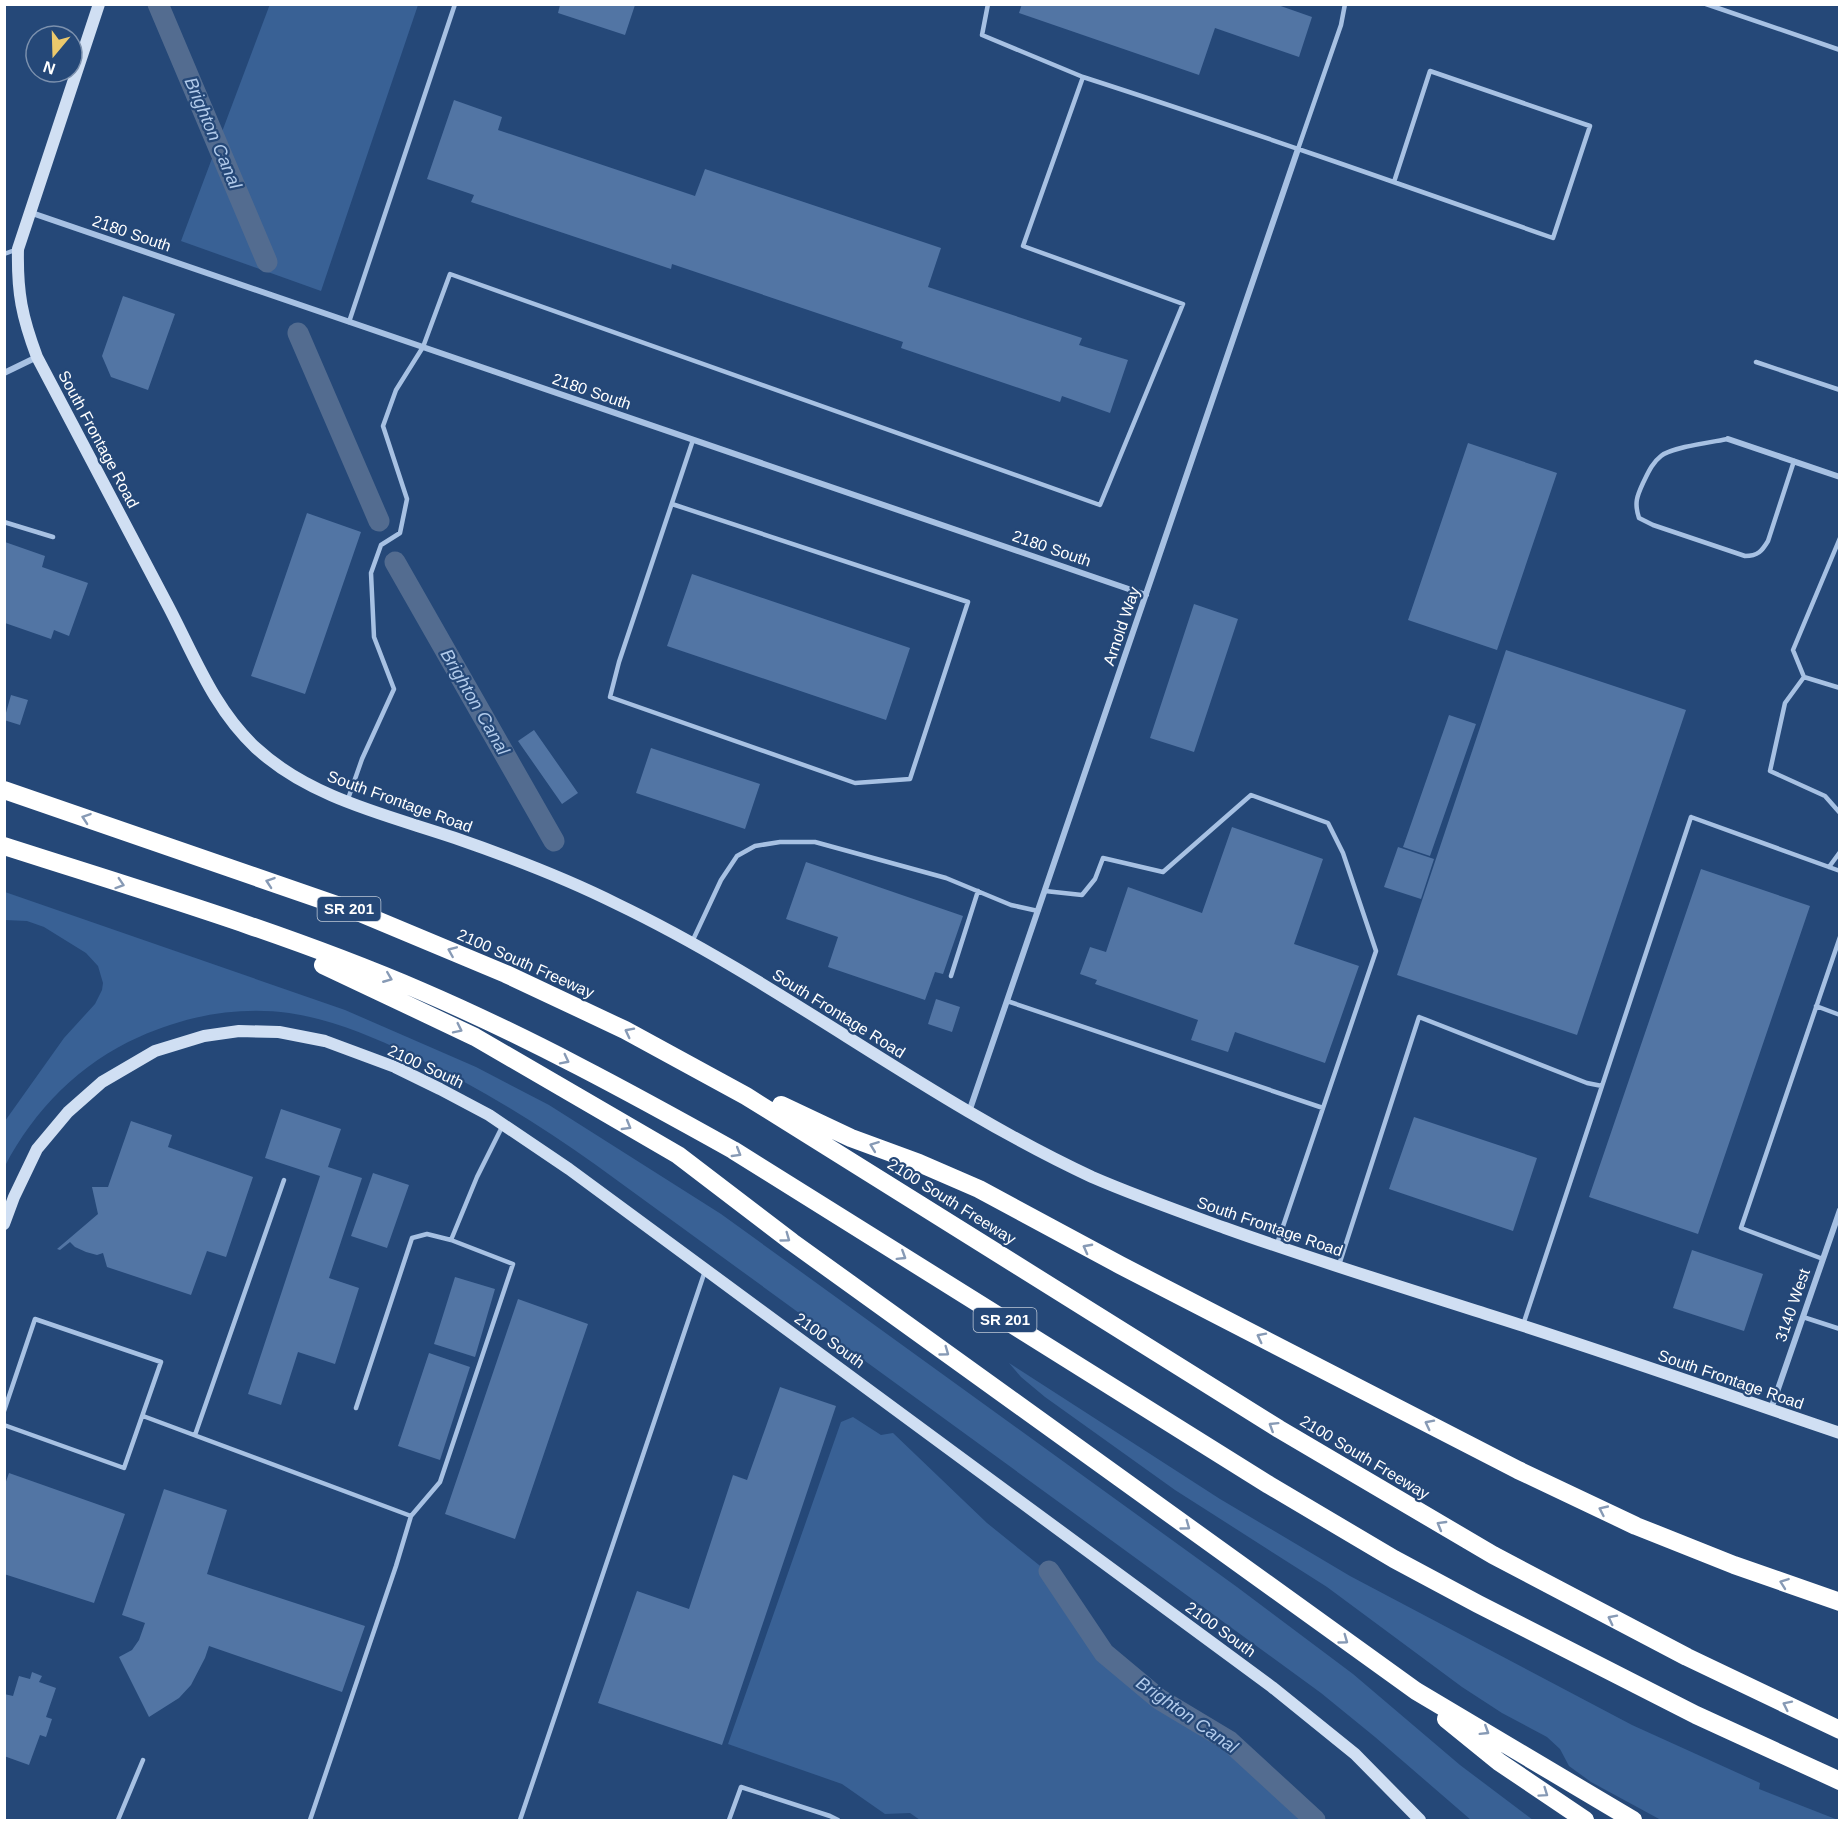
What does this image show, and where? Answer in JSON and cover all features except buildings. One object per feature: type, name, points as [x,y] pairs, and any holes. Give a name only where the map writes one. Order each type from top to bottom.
[{"type":"highway","name":"2100 South Freeway","points":[[4,790],[360,913],[506,974],[625,1030],[681,1059],[810,1135],[1371,1485],[1557,1590],[1687,1657],[1839,1730]]},
{"type":"highway","name":"SR 201","points":[[4,846],[315,950],[420,991],[496,1025],[632,1094],[733,1150],[1259,1479],[1376,1549],[1478,1604],[1696,1715],[1839,1781]]},
{"type":"highway","points":[[155,895],[310,959],[465,1032],[678,1155],[792,1242],[1416,1692],[1499,1762],[1585,1821]]},
{"type":"highway","points":[[681,1059],[851,1138],[979,1189],[1120,1265],[1518,1470],[1635,1526],[1734,1565],[1839,1602]]},
{"type":"highway","points":[[1416,1692],[1633,1821]]},
{"type":"street","name":"South Frontage Road","points":[[99,4],[18,249],[17,277],[22,313],[37,357],[172,612],[198,670],[215,700],[253,746],[275,764],[309,786],[348,802],[514,858],[615,902],[692,942],[969,1113],[1034,1149],[1097,1179],[1148,1201],[1277,1247],[1523,1325],[1839,1432]]},
{"type":"street","name":"Arnold Way","points":[[969,1113],[1298,148]]},
{"type":"street","name":"2180 South","points":[[29,212],[1146,595]]},
{"type":"street","points":[[4,373],[37,357]]},
{"type":"street","points":[[1728,439],[1839,477]]},
{"type":"street","name":"2100 South","points":[[4,1224],[37,1149],[68,1112],[102,1082],[155,1051],[204,1036],[239,1031],[279,1032],[314,1039],[395,1067],[470,1104],[503,1124],[705,1268],[1272,1687],[1355,1754],[1420,1821]]},
{"type":"street","name":"3140 West","points":[[1771,1409],[1839,1210]]},
{"type":"lane","points":[[349,322],[455,4]]},
{"type":"lane","points":[[988,4],[982,35],[1083,77],[1298,148],[1394,182],[1553,238],[1590,126],[1430,71],[1394,182]]},
{"type":"lane","points":[[1298,148],[1341,25],[1345,4]]},
{"type":"lane","points":[[1706,4],[1839,50]]},
{"type":"lane","points":[[348,802],[362,759],[394,689],[374,637],[371,573],[381,545],[400,533],[407,499],[383,426],[396,390],[423,347],[450,273],[1100,505],[1183,304],[1023,246],[1083,77]]},
{"type":"lane","points":[[4,254],[18,249]]},
{"type":"lane","points":[[1756,362],[1839,390]]},
{"type":"lane","points":[[1728,439],[1684,447],[1663,454],[1652,465],[1636,498],[1635,506],[1639,518],[1653,525],[1745,556],[1755,556],[1762,551],[1768,541],[1794,462]]},
{"type":"lane","points":[[672,504],[968,602],[910,779],[855,783],[610,697],[619,662],[693,440]]},
{"type":"lane","points":[[4,522],[53,537]]},
{"type":"lane","points":[[1804,677],[1793,650],[1839,538]]},
{"type":"lane","points":[[1804,677],[1839,688]]},
{"type":"lane","points":[[1804,677],[1785,703],[1770,771],[1825,796],[1839,813]]},
{"type":"lane","points":[[1045,891],[1082,895],[1095,879],[1103,858],[1163,872],[1251,795],[1328,823],[1343,854],[1376,951],[1277,1247]]},
{"type":"lane","points":[[1523,1325],[1690,817],[1839,871]]},
{"type":"lane","points":[[692,942],[721,880],[737,856],[755,846],[780,842],[814,842],[946,878],[1011,904],[1038,911]]},
{"type":"lane","points":[[1829,867],[1839,852]]},
{"type":"lane","points":[[951,976],[978,891]]},
{"type":"lane","points":[[1823,1259],[1741,1228],[1839,937]]},
{"type":"lane","points":[[1007,1001],[1323,1108]]},
{"type":"lane","points":[[1816,1006],[1839,1015]]},
{"type":"lane","points":[[1338,1267],[1419,1017],[1587,1083],[1602,1086]]},
{"type":"lane","points":[[451,1239],[477,1177],[503,1124]]},
{"type":"lane","points":[[195,1435],[284,1180]]},
{"type":"lane","points":[[309,1821],[411,1516],[440,1482],[513,1264],[451,1239],[426,1234],[412,1238],[356,1408]]},
{"type":"lane","points":[[520,1821],[705,1268]]},
{"type":"lane","points":[[1803,1317],[1839,1329]]},
{"type":"lane","points":[[4,1411],[35,1319],[161,1362],[124,1468],[4,1425]]},
{"type":"lane","points":[[143,1416],[411,1516]]},
{"type":"lane","points":[[118,1821],[142,1760]]},
{"type":"lane","points":[[729,1821],[741,1787],[830,1816],[837,1821]]},
{"type":"shaded area","points":[[270,4],[418,5],[321,291],[181,241]]},
{"type":"shaded area","points":[[5,892],[345,1010],[476,1067],[549,1105],[721,1214],[1237,1587],[1353,1674],[1460,1765],[1533,1820],[1471,1820],[1321,1693],[596,1165],[528,1119],[481,1091],[380,1041],[320,1019],[270,1011],[212,1014],[175,1023],[117,1048],[78,1074],[45,1107],[17,1145],[5,1166],[5,1121],[64,1038],[95,1004],[103,983],[98,966],[86,953],[44,927],[27,921],[5,920]]},
{"type":"shaded area","points":[[1009,1363],[1220,1499],[1350,1576],[1632,1725],[1760,1783],[1759,1789],[1838,1820],[1661,1820],[1591,1782],[1569,1766],[1560,1749],[1547,1737],[1502,1713],[1462,1687],[1327,1587],[1175,1490],[1045,1397],[1021,1377]]},
{"type":"shaded area","points":[[853,1417],[881,1435],[893,1433],[987,1523],[1044,1569],[1092,1650],[1127,1685],[1230,1755],[1304,1820],[920,1820],[910,1813],[885,1814],[842,1784],[728,1744],[841,1422]]},
{"type":"waterway","name":"Brighton Canal","points":[[158,4],[267,262]]},
{"type":"waterway","name":"Brighton Canal","points":[[298,333],[379,521]]},
{"type":"waterway","name":"Brighton Canal","points":[[395,562],[554,841]]},
{"type":"waterway","name":"Brighton Canal","points":[[1049,1571],[1104,1653],[1159,1699],[1229,1741],[1315,1820]]}]
